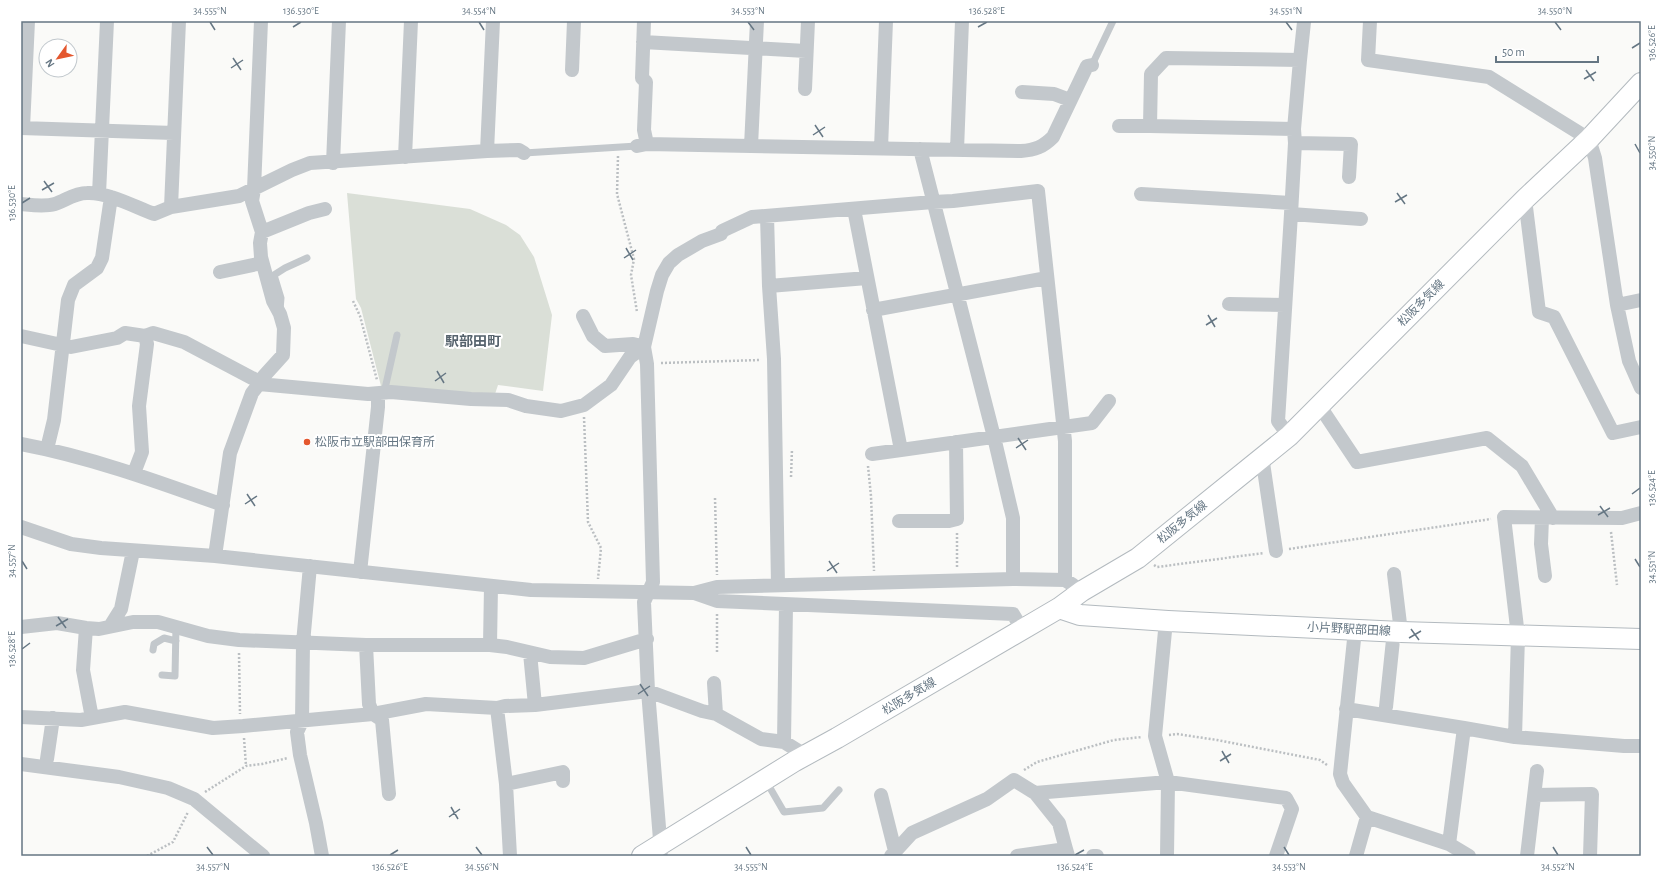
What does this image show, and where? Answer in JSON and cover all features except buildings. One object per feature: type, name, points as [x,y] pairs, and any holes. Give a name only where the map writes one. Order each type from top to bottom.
[{"type":"main road","name":"松阪多気線","points":[[642,856],[661,850],[805,755],[838,738],[1059,608],[1082,591],[1138,558],[1262,456],[1289,436],[1525,199],[1638,89]]},
{"type":"main road","name":"小片野駅部田線","points":[[1059,608],[1080,615],[1168,621],[1401,632],[1641,639]]},
{"type":"street","points":[[28,21],[22,128],[174,133]]},
{"type":"street","points":[[47,449],[54,420],[68,300],[74,285],[97,268],[102,258],[105,196],[101,130],[107,21]]},
{"type":"street","points":[[171,207],[179,21]]},
{"type":"street","points":[[215,556],[230,453],[252,393],[264,376],[283,355],[284,328],[280,314],[273,301],[262,263],[260,244],[262,232],[252,201],[254,189],[261,21]]},
{"type":"street","points":[[333,163],[339,21]]},
{"type":"street","points":[[404,157],[411,21]]},
{"type":"street","points":[[487,151],[493,21]]},
{"type":"street","points":[[572,70],[574,21]]},
{"type":"street","points":[[644,21],[642,78],[646,82],[642,145],[1036,150],[1053,137],[1086,66],[1092,65]]},
{"type":"street","points":[[752,146],[757,21]]},
{"type":"street","points":[[805,89],[808,21]]},
{"type":"street","points":[[881,148],[886,21]]},
{"type":"street","points":[[957,150],[962,21]]},
{"type":"street","points":[[1370,21],[1368,60],[1488,77],[1589,138],[1595,158],[1617,305],[1629,361],[1641,388]]},
{"type":"street","points":[[1289,436],[1278,421],[1295,143],[1294,129],[1304,22]]},
{"type":"street","points":[[644,42],[806,51]]},
{"type":"street","points":[[1150,126],[1151,74],[1166,58],[1300,60]]},
{"type":"street","points":[[1022,92],[1054,94],[1070,100]]},
{"type":"street","points":[[1119,126],[1294,129]]},
{"type":"street","points":[[1295,143],[1351,144],[1349,177]]},
{"type":"street","points":[[920,149],[994,437],[1013,518],[1013,579]]},
{"type":"street","points":[[21,204],[36,206],[54,204],[69,197],[86,193],[105,196],[154,214],[171,207],[229,199],[240,196],[310,163],[333,163],[487,151],[519,150],[524,153]]},
{"type":"street","points":[[661,850],[648,691],[644,602],[653,582],[647,364],[644,347],[662,275],[669,263],[691,247],[721,234],[722,231],[752,217],[953,201],[1038,191],[1064,427],[1065,580]]},
{"type":"street","points":[[1141,194],[1291,209],[1361,219]]},
{"type":"street","points":[[1525,199],[1539,312],[1554,317],[1613,433],[1641,427]]},
{"type":"street","points":[[854,208],[901,450]]},
{"type":"street","points":[[262,232],[309,212],[325,209]]},
{"type":"street","points":[[767,216],[769,286],[774,359],[778,585]]},
{"type":"street","points":[[220,272],[262,263]]},
{"type":"street","points":[[769,286],[867,278]]},
{"type":"street","points":[[874,310],[1047,278]]},
{"type":"street","points":[[1617,305],[1641,300]]},
{"type":"street","points":[[1229,304],[1285,305]]},
{"type":"street","points":[[583,316],[593,336],[605,346],[633,344],[644,347]]},
{"type":"street","points":[[21,336],[71,347],[116,338],[125,333],[146,336],[153,333],[184,342],[254,379],[259,384],[381,394],[391,392],[471,399],[508,400],[526,406],[561,411],[584,405],[611,385],[630,357],[644,347]]},
{"type":"street","points":[[134,473],[142,452],[139,406],[147,344],[146,336]]},
{"type":"street","points":[[360,572],[378,406],[381,394]]},
{"type":"street","points":[[870,458],[901,450],[1092,423],[1109,401]]},
{"type":"street","points":[[1319,405],[1357,462],[1488,438],[1522,466],[1548,518],[1541,544],[1545,576]]},
{"type":"street","points":[[900,522],[949,521],[957,519],[956,442]]},
{"type":"street","points":[[21,444],[47,449],[134,473],[223,505]]},
{"type":"street","points":[[1262,456],[1276,551]]},
{"type":"street","points":[[1515,737],[1518,636],[1504,517],[1622,518],[1641,513]]},
{"type":"street","points":[[21,527],[71,544],[133,551],[158,551],[215,556],[531,590],[694,593],[717,601],[1013,614],[1022,629]]},
{"type":"street","points":[[111,625],[121,610],[133,551]]},
{"type":"street","points":[[310,566],[303,643],[302,721],[297,732],[300,755],[322,856]]},
{"type":"street","points":[[1386,707],[1393,640],[1401,632],[1394,574]]},
{"type":"street","points":[[694,593],[717,587],[1013,579],[1065,580],[1082,591]]},
{"type":"street","points":[[806,585],[806,606]]},
{"type":"street","points":[[490,645],[491,586]]},
{"type":"street","points":[[784,742],[786,605]]},
{"type":"street","points":[[121,610],[128,620],[133,622]]},
{"type":"street","points":[[1167,856],[1168,782],[1155,736],[1165,630],[1168,621]]},
{"type":"street","points":[[21,627],[57,623],[99,629],[111,625],[133,622],[158,622],[208,636],[239,640],[366,645],[490,645],[507,646],[550,657],[584,658],[646,640]]},
{"type":"street","points":[[86,628],[83,670],[92,718]]},
{"type":"street","points":[[1355,630],[1340,774],[1343,783],[1367,817],[1469,856]]},
{"type":"street","points":[[366,645],[369,704],[374,714],[382,720],[389,794]]},
{"type":"street","points":[[530,653],[535,705]]},
{"type":"street","points":[[714,684],[716,714]]},
{"type":"street","points":[[21,717],[81,720],[125,712],[213,728],[374,714],[426,704],[497,708],[505,706],[535,705],[648,691],[702,711],[716,714],[761,739],[784,742],[805,755]]},
{"type":"street","points":[[497,708],[506,784],[510,856]]},
{"type":"street","points":[[1346,709],[1515,737],[1624,746],[1641,746]]},
{"type":"street","points":[[47,759],[53,718]]},
{"type":"street","points":[[1451,850],[1464,728]]},
{"type":"street","points":[[21,764],[119,777],[168,788],[194,799],[263,856]]},
{"type":"street","points":[[1527,856],[1537,771]]},
{"type":"street","points":[[506,784],[563,772],[563,781]]},
{"type":"street","points":[[893,854],[912,833],[988,799],[1014,780],[1035,794],[1059,823],[1067,852],[1017,856]]},
{"type":"street","points":[[1035,794],[1168,782],[1286,798],[1292,809],[1276,856]]},
{"type":"street","points":[[1535,795],[1592,794],[1590,856]]},
{"type":"street","points":[[881,795],[893,854]]},
{"type":"street","points":[[1356,856],[1367,817]]},
{"type":"lane","points":[[1092,65],[1113,21]]},
{"type":"lane","points":[[524,153],[642,145]]},
{"type":"lane","points":[[280,314],[281,298],[274,275],[307,258]]},
{"type":"lane","points":[[381,394],[397,335]]},
{"type":"lane","points":[[162,675],[175,676],[176,626]]},
{"type":"lane","points":[[153,650],[154,644],[164,638],[176,641]]},
{"type":"lane","points":[[765,780],[784,812],[823,808],[840,790]]},
{"type":"path","points":[[620,147],[617,163],[617,194],[634,258],[631,275],[638,313]]},
{"type":"path","points":[[353,301],[362,323],[381,394]]},
{"type":"path","points":[[647,364],[774,359]]},
{"type":"path","points":[[584,405],[588,522],[601,548],[597,591]]},
{"type":"path","points":[[870,458],[874,583]]},
{"type":"path","points":[[1138,558],[1157,566],[1276,551],[1435,526],[1504,517]]},
{"type":"path","points":[[1610,518],[1617,585]]},
{"type":"path","points":[[957,519],[957,581]]},
{"type":"path","points":[[239,640],[239,707],[243,726],[246,766]]},
{"type":"path","points":[[1014,780],[1021,772],[1038,762],[1114,740],[1177,734],[1217,740],[1320,760],[1340,774]]},
{"type":"path","points":[[147,856],[173,842],[194,799],[246,766],[262,764],[300,755]]},
{"type":"shaded area","points":[[347,193],[470,209],[506,225],[520,235],[534,257],[552,315],[543,391],[498,385],[494,397],[381,386],[361,308],[356,299]]},
{"type":"place","name":"松阪市立駅部田保育所","points":[[307,442]]},
{"type":"district","name":"駅部田町","points":[[473,341]]}]
